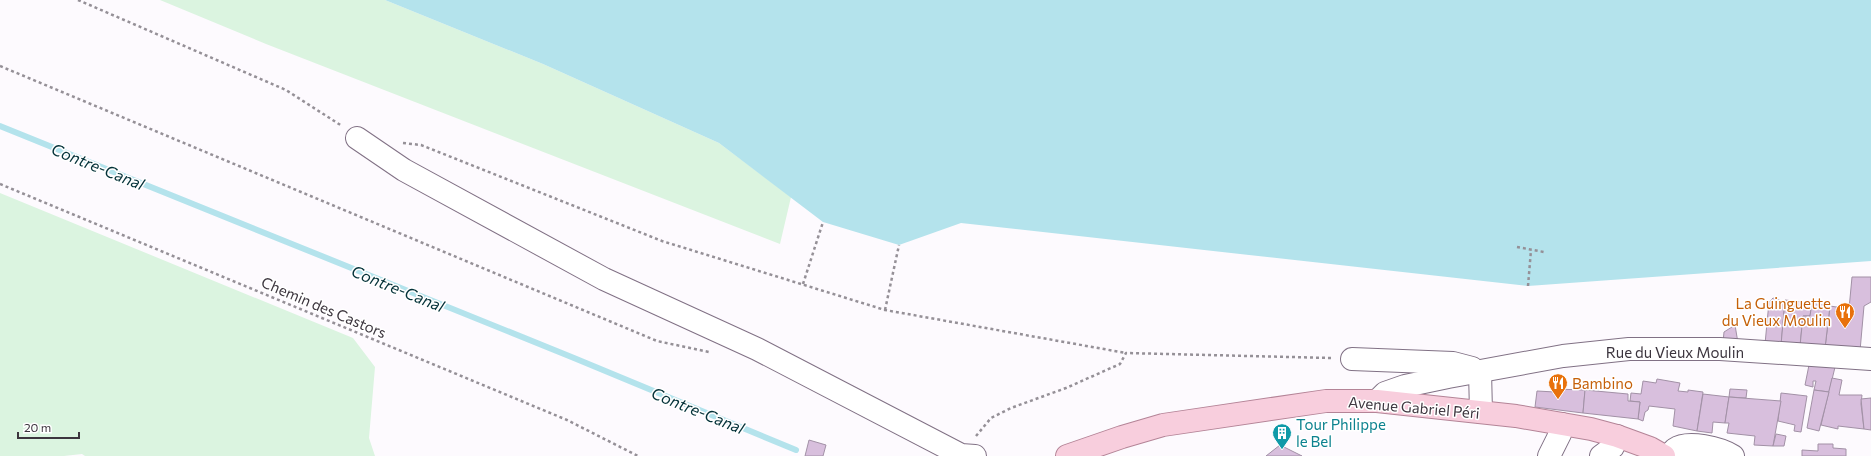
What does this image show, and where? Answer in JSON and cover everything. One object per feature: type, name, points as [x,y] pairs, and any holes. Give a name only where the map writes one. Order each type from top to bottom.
[{"type":"main road","name":"Avenue Gabriel Péri","points":[[1067,456],[1163,425],[1326,401],[1377,401],[1481,412],[1562,424],[1617,436],[1650,448],[1664,456]]},
{"type":"street","points":[[357,138],[404,170],[604,279],[757,349],[966,456]]},
{"type":"street","name":"Rue du Vieux Moulin","points":[[1377,401],[1385,393],[1405,386],[1563,356],[1629,349],[1720,349],[1871,359]]},
{"type":"street","points":[[1352,359],[1453,363],[1480,371],[1481,412]]},
{"type":"street","points":[[1549,456],[1560,434],[1562,424]]},
{"type":"street","points":[[1601,456],[1613,447],[1617,436]]},
{"type":"street","points":[[1668,456],[1675,448],[1691,444],[1725,451],[1733,456]]},
{"type":"path","points":[[78,0],[286,90],[340,124],[357,138]]},
{"type":"path","points":[[0,66],[657,341],[710,352]]},
{"type":"path","points":[[400,142],[421,145],[662,241],[885,310],[1126,353],[1352,359]]},
{"type":"path","name":"Chemin des Castors","points":[[0,184],[567,420],[638,456]]},
{"type":"path","points":[[803,284],[823,222]]},
{"type":"path","points":[[885,310],[899,245]]},
{"type":"path","points":[[1517,247],[1544,252]]},
{"type":"path","points":[[1528,286],[1531,250]]},
{"type":"path","points":[[966,456],[991,418],[1010,408],[1066,388],[1120,364],[1126,353]]},
{"type":"green space","points":[[160,0],[385,0],[543,64],[719,143],[791,197],[780,244],[266,44]]},
{"type":"green space","points":[[0,193],[353,338],[375,367],[369,438],[375,456],[85,456],[82,454],[64,456],[0,456]]},
{"type":"water","points":[[385,0],[1871,0],[1871,261],[1528,286],[961,223],[899,245],[823,222],[719,143],[543,64]]},
{"type":"building","name":"La Guinguette du Vieux Moulin","points":[[1852,277],[1871,277],[1871,302],[1864,306],[1860,351],[1825,348],[1830,306],[1849,309]]},
{"type":"building","points":[[1773,298],[1785,302],[1781,345],[1765,344],[1769,302]]},
{"type":"building","points":[[1785,300],[1812,303],[1810,316],[1803,316],[1800,346],[1781,345]]},
{"type":"building","points":[[1812,303],[1830,306],[1825,348],[1800,346],[1803,316],[1810,316]]},
{"type":"building","points":[[1735,325],[1738,343],[1723,342],[1724,332]]},
{"type":"building","points":[[1810,360],[1836,363],[1829,392],[1814,390],[1816,381],[1813,381],[1813,387],[1805,385]]},
{"type":"building","points":[[1832,378],[1842,380],[1839,395],[1862,395],[1861,404],[1864,429],[1838,426],[1838,429],[1821,425]]},
{"type":"building","points":[[1657,379],[1680,383],[1678,391],[1688,392],[1688,390],[1703,392],[1697,431],[1673,426],[1675,409],[1649,406],[1648,410],[1645,412],[1643,421],[1638,419],[1640,402],[1630,401],[1631,393],[1641,394],[1643,381],[1656,383]]},
{"type":"building","points":[[1555,389],[1585,390],[1583,413],[1535,407],[1537,391],[1555,392]]},
{"type":"building","points":[[1730,389],[1747,390],[1746,398],[1729,397]]},
{"type":"building","points":[[1585,390],[1628,394],[1628,401],[1640,402],[1638,419],[1583,413]]},
{"type":"building","points":[[1814,390],[1829,392],[1819,431],[1807,428]]},
{"type":"building","points":[[1781,393],[1807,396],[1801,432],[1794,431],[1795,425],[1778,421]]},
{"type":"building","points":[[1703,394],[1729,397],[1725,423],[1713,422],[1712,433],[1697,431]]},
{"type":"building","points":[[1729,397],[1781,401],[1773,446],[1754,445],[1755,436],[1727,433],[1729,423],[1725,423]]},
{"type":"building","points":[[1871,398],[1871,430],[1864,429],[1861,399]]},
{"type":"building","points":[[1776,434],[1786,436],[1784,446],[1773,446]]},
{"type":"building","points":[[809,440],[826,445],[823,456],[805,456]]},
{"type":"building","points":[[1818,444],[1833,444],[1833,448],[1846,449],[1846,456],[1802,456],[1802,450],[1818,451]]},
{"type":"building","name":"Tour Philippe le Bel","points":[[1280,445],[1302,456],[1266,456]]},
{"type":"waterway","name":"Contre-Canal","points":[[0,126],[574,358],[796,450]]},
{"type":"place","name":"La Guinguette du Vieux Moulin","points":[[1845,329]]},
{"type":"place","name":"Bambino","points":[[1558,400]]},
{"type":"place","name":"Tour Philippe le Bel","points":[[1282,450]]}]
